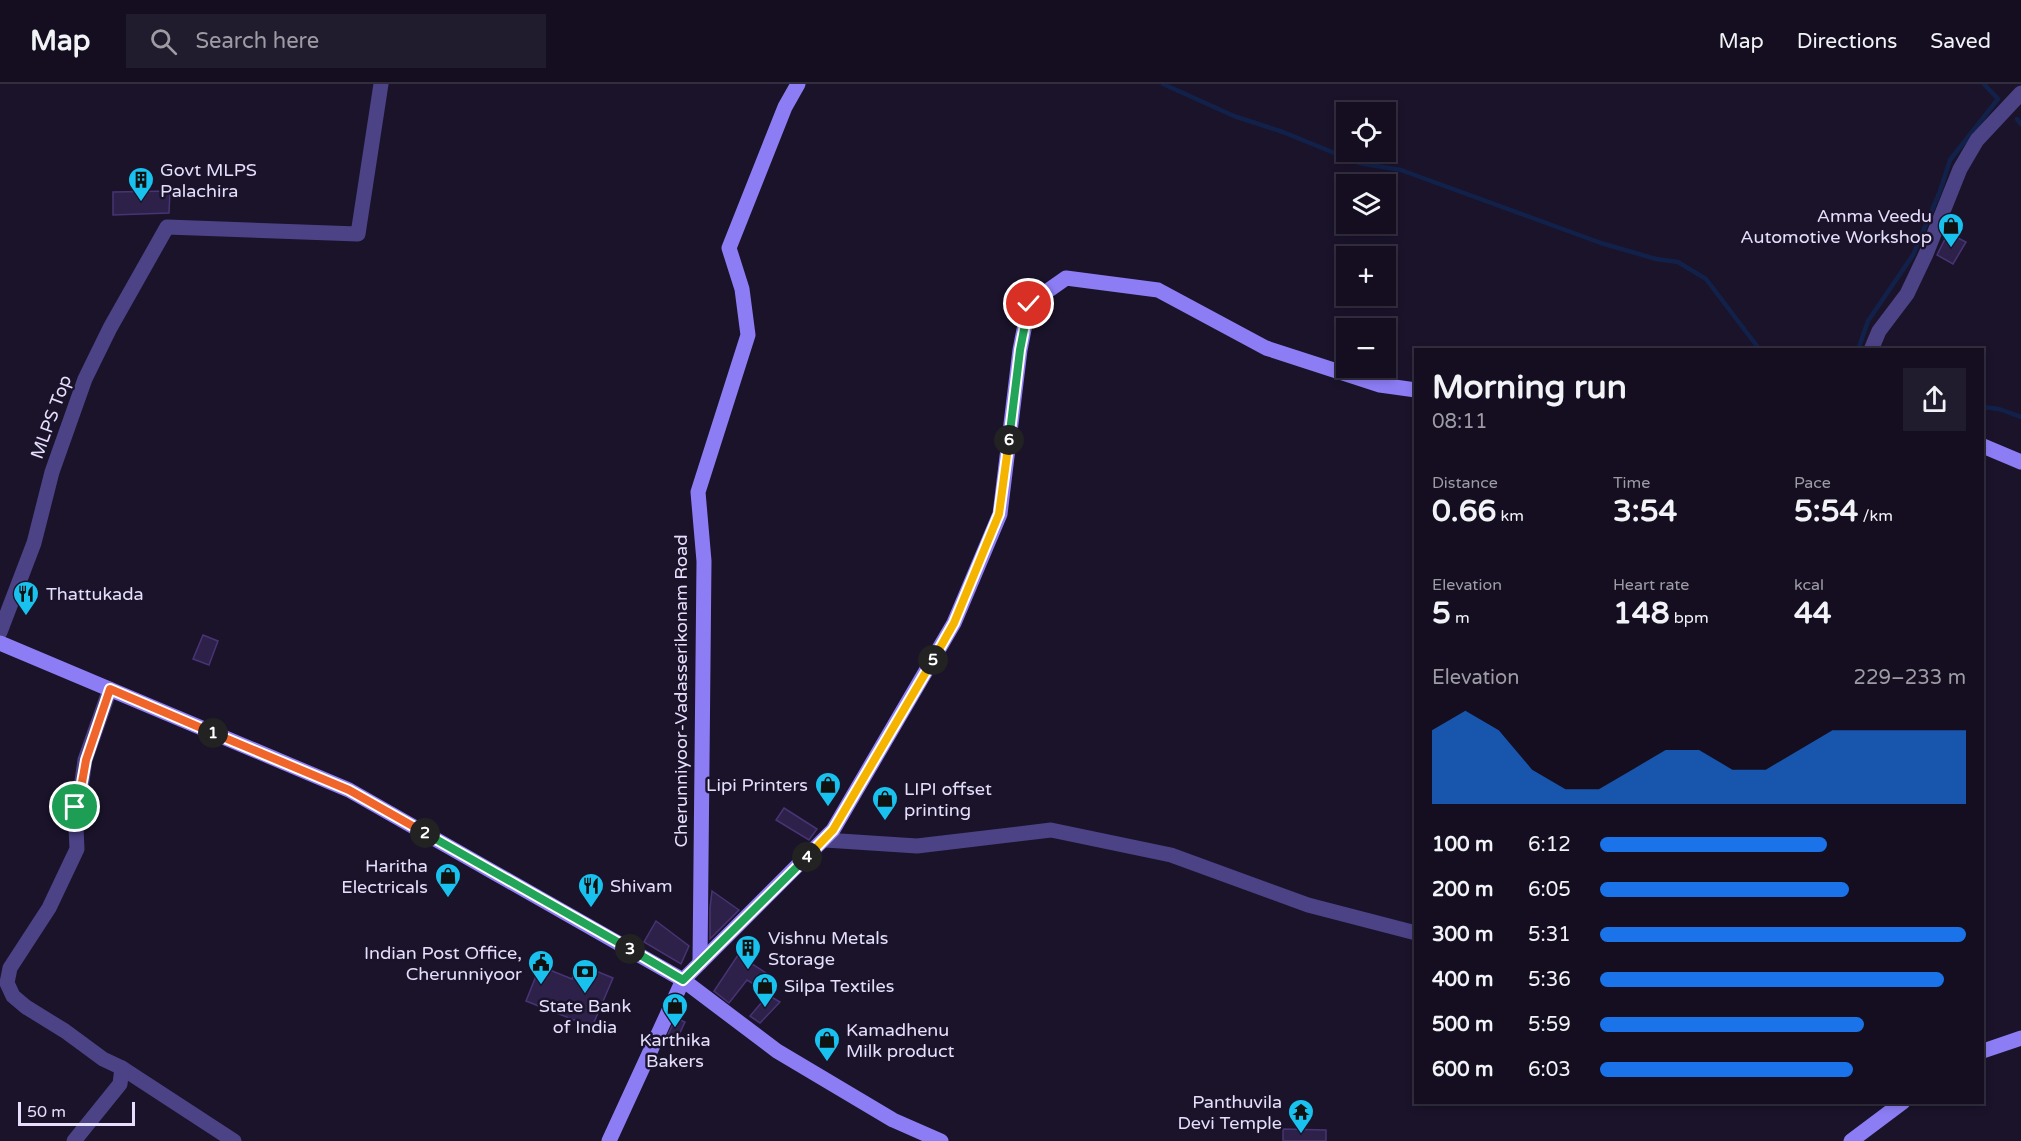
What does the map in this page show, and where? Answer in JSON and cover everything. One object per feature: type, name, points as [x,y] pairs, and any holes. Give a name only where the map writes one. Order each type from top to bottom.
[{"type":"main road","name":"Cherunniyoor-Vadasserikonam Road","points":[[700,963],[704,561],[698,492],[748,335],[742,289],[729,248],[785,107],[798,84]]},
{"type":"main road","points":[[609,1141],[683,980],[833,830],[954,623],[999,514],[1020,350],[1029,304],[1066,278],[1158,290],[1266,348],[1380,385],[1414,390]]},
{"type":"main road","points":[[1984,446],[2021,462]]},
{"type":"main road","points":[[0,644],[349,790],[683,980],[777,1051],[893,1120],[941,1141]]},
{"type":"main road","points":[[1984,1051],[2021,1038]]},
{"type":"main road","points":[[1851,1141],[1900,1104]]},
{"type":"street","name":"MLPS Top","points":[[0,632],[34,543],[52,472],[85,379],[110,328],[167,227],[358,234],[381,84]]},
{"type":"street","points":[[1872,348],[1879,331],[1906,294],[1916,274],[1960,169],[1977,140],[2021,93]]},
{"type":"street","points":[[110,689],[86,760],[75,807],[77,849],[49,908],[10,968],[7,983],[13,996],[26,1007],[64,1030],[103,1059],[122,1068],[234,1141]]},
{"type":"street","points":[[825,840],[917,846],[1051,830],[1171,855],[1308,905],[1414,932]]},
{"type":"street","points":[[74,1141],[120,1084],[122,1068]]},
{"type":"building","name":"Govt MLPS Palachira","points":[[170,191],[169,213],[113,215],[113,192]]},
{"type":"building","name":"Amma Veedu Automotive Workshop","points":[[1948,233],[1966,242],[1953,264],[1937,255]]},
{"type":"building","points":[[203,635],[218,641],[209,665],[193,659]]},
{"type":"building","points":[[784,808],[817,829],[809,840],[776,820]]},
{"type":"building","points":[[712,891],[739,910],[710,939],[710,908]]},
{"type":"building","points":[[656,921],[689,946],[681,964],[644,942]]},
{"type":"building","points":[[738,955],[766,973],[757,986],[747,980],[729,1003],[714,991]]},
{"type":"building","points":[[579,964],[613,978],[592,1027],[526,1001],[540,966],[572,979]]},
{"type":"building","name":"Silpa Textiles","points":[[768,995],[780,1002],[760,1023],[750,1016]]},
{"type":"building","name":"Karthika Bakers","points":[[676,1018],[685,1022],[676,1041],[667,1037]]},
{"type":"building","name":"Panthuvila Devi Temple","points":[[1283,1129],[1326,1130],[1326,1141],[1283,1141]]},
{"type":"waterway","points":[[1163,84],[1234,116],[1283,132],[1359,163],[1401,170],[1601,243],[1656,259],[1678,262],[1706,279],[1758,348]]},
{"type":"waterway","points":[[1859,348],[1868,321],[1913,255],[1940,191],[1950,160],[1998,99],[1984,84]]},
{"type":"waterway","points":[[2017,119],[2021,124]]},
{"type":"waterway","points":[[1984,407],[1999,409],[2021,417]]},
{"type":"place","name":"Govt MLPS Palachira","points":[[141,203]]},
{"type":"place","name":"Amma Veedu Automotive Workshop","points":[[1951,249]]},
{"type":"place","name":"Thattukada","points":[[26,617]]},
{"type":"place","name":"Lipi Printers","points":[[828,808]]},
{"type":"place","name":"LIPI offset printing","points":[[885,822]]},
{"type":"place","name":"Haritha Electricals","points":[[448,899]]},
{"type":"place","name":"Shivam","points":[[591,909]]},
{"type":"place","name":"Vishnu Metals Storage","points":[[748,971]]},
{"type":"place","name":"Indian Post Office, Cherunniyoor","points":[[541,986]]},
{"type":"place","name":"State Bank of India","points":[[585,995]]},
{"type":"place","name":"Silpa Textiles","points":[[765,1009]]},
{"type":"place","name":"Karthika Bakers","points":[[675,1029]]},
{"type":"place","name":"Kamadhenu Milk product","points":[[827,1063]]},
{"type":"place","name":"Panthuvila Devi Temple","points":[[1301,1135]]},
{"type":"route","points":[[75,807],[86,760],[110,689],[349,790],[683,980],[833,830],[954,623],[999,514],[1020,350],[1029,304]]}]
